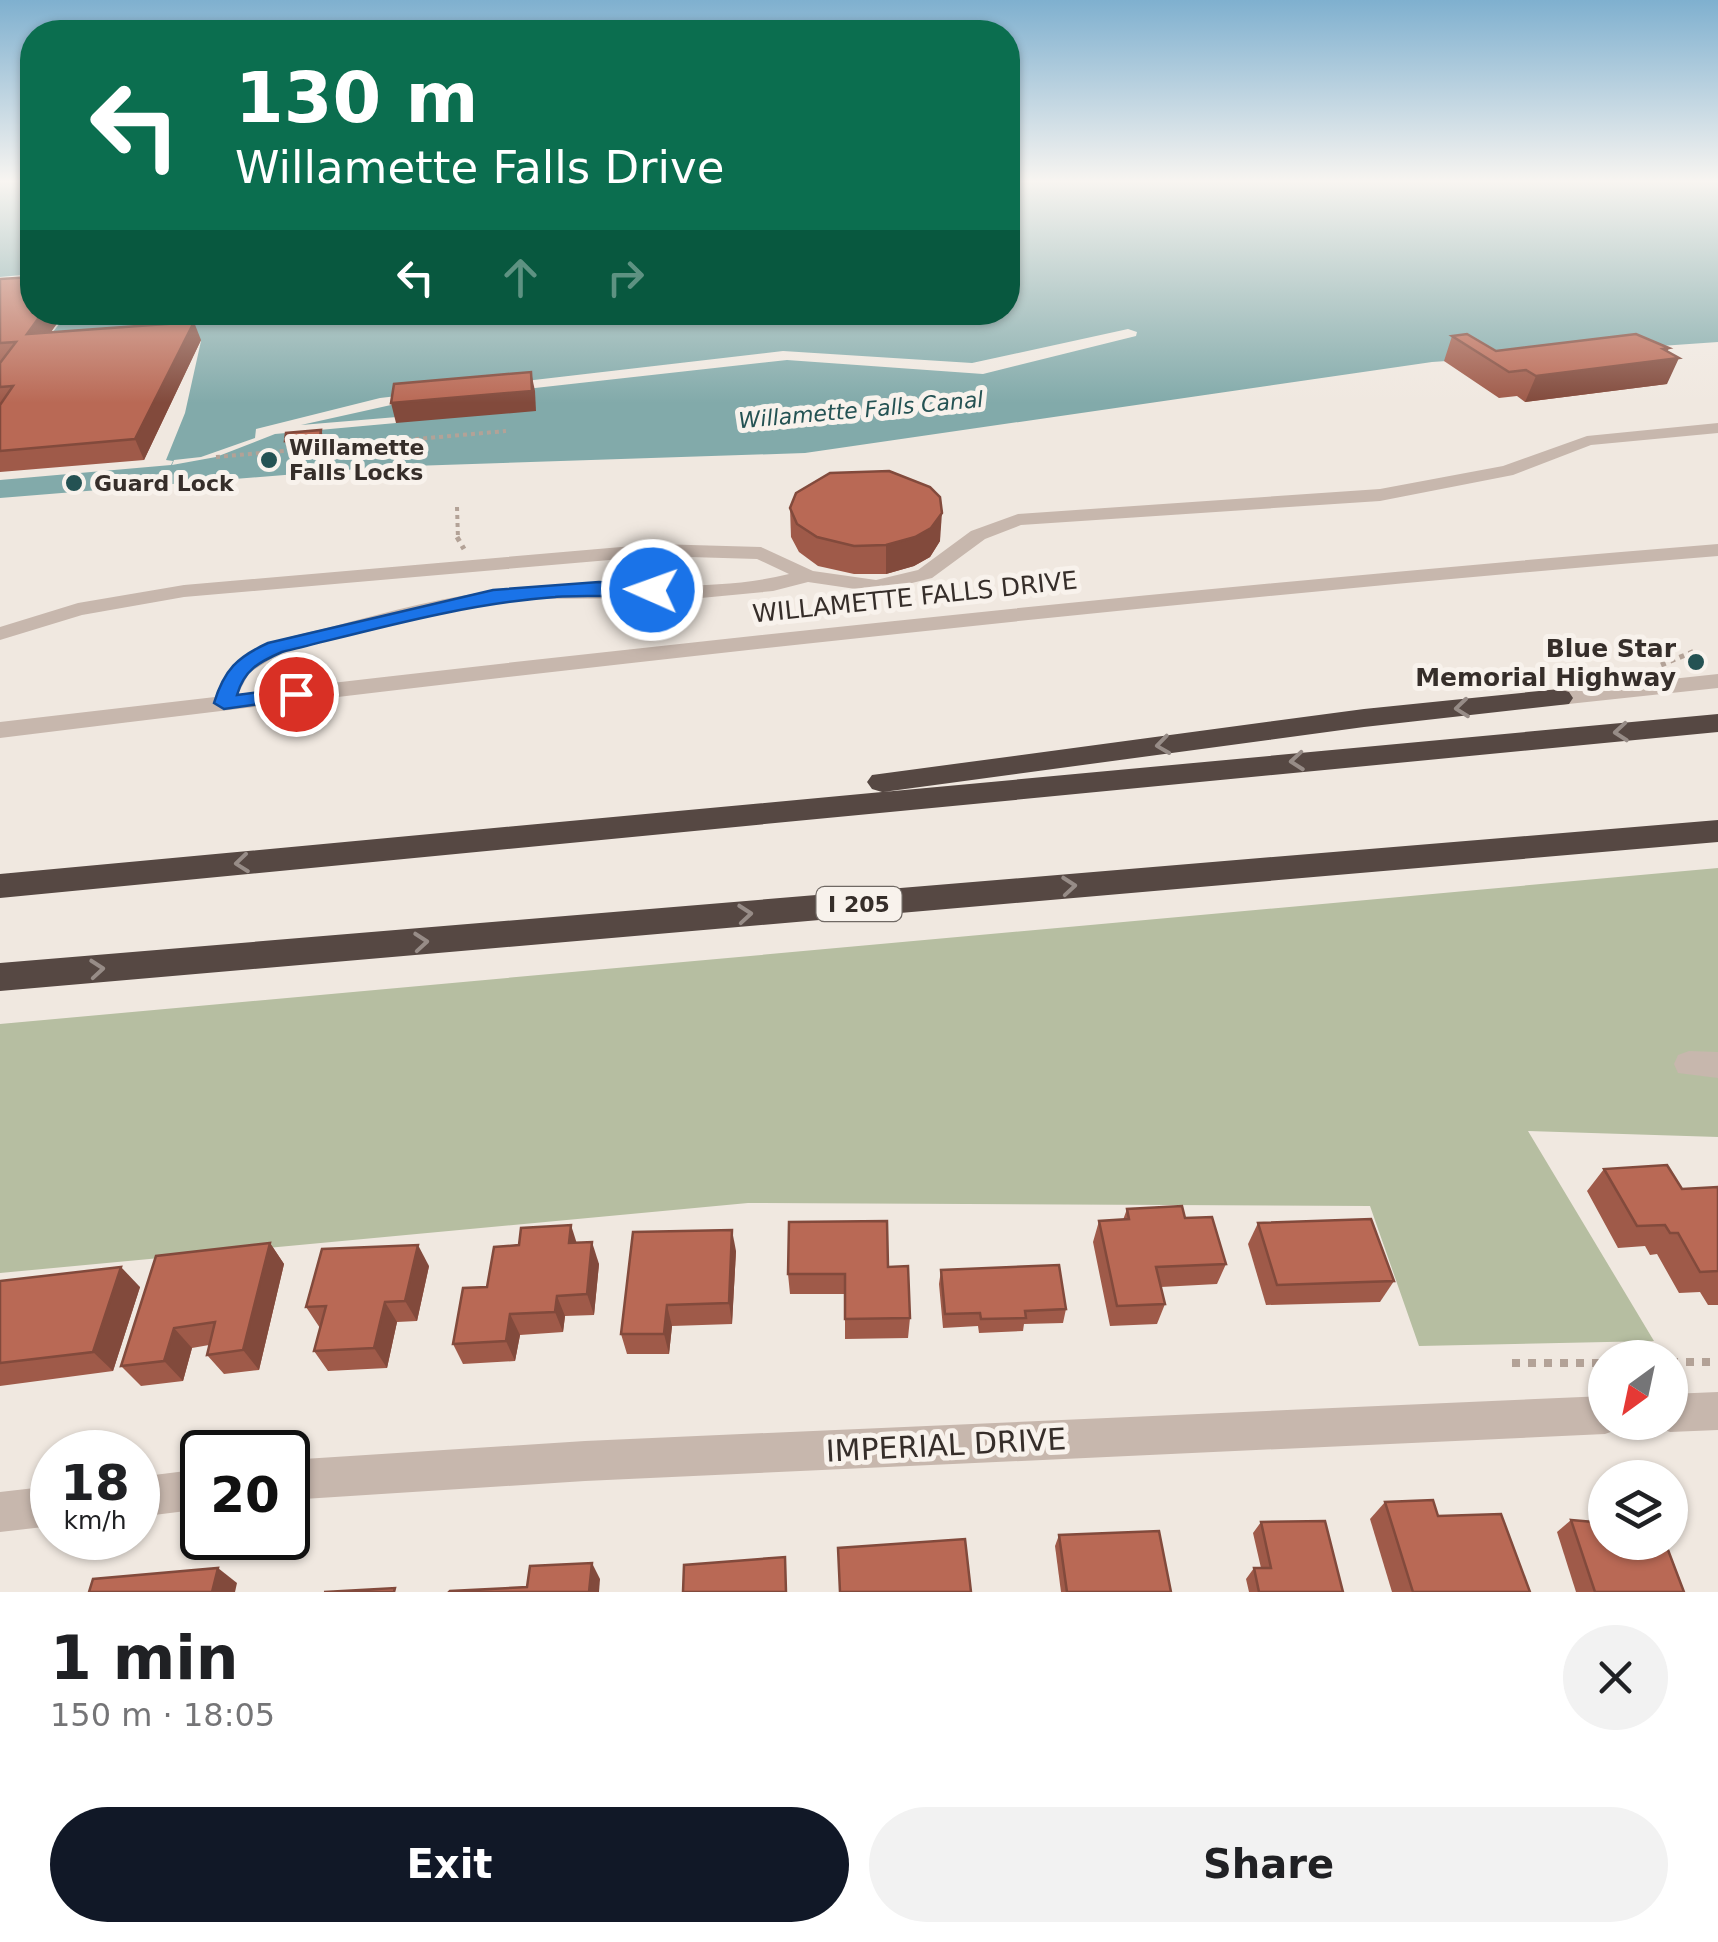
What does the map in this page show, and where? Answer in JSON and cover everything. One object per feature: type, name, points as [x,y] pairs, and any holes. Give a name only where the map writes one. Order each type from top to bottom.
[{"type":"highway","points":[[339,853],[1364,718],[1559,698]]},
{"type":"highway","points":[[0,886],[1718,723]]},
{"type":"highway","name":"I 205","points":[[0,977],[1718,831]]},
{"type":"street","points":[[0,634],[78,609],[154,595],[656,550],[760,553],[808,576],[876,586],[906,581],[942,563],[978,535],[1018,520],[1170,506],[1360,498],[1507,471],[1588,441],[1718,428]]},
{"type":"street","name":"WILLAMETTE FALLS DRIVE","points":[[0,730],[1158,598],[1718,550]]},
{"type":"street","points":[[224,703],[232,676],[251,658],[275,647],[493,596],[599,588],[724,592],[773,586],[808,576]]},
{"type":"street","points":[[1559,698],[1718,681]]},
{"type":"street","points":[[1688,1413],[1718,1412]]},
{"type":"street","name":"IMPERIAL DRIVE","points":[[310,1479],[584,1461],[1588,1416]]},
{"type":"street","points":[[0,1512],[30,1509]]},
{"type":"path","points":[[216,457],[506,431]]},
{"type":"path","points":[[458,507],[454,520],[458,541],[485,567]]},
{"type":"path","points":[[1656,673],[1660,665],[1696,651]]},
{"type":"path","points":[[1688,1362],[1718,1362]]},
{"type":"path","points":[[1512,1363],[1588,1363]]},
{"type":"green space","points":[[1718,868],[1718,1137],[1528,1131],[1653,1340],[1419,1346],[1370,1206],[748,1203],[0,1273],[0,1024]]},
{"type":"water","points":[[0,254],[20,254],[20,275],[0,277]]},
{"type":"water","name":"Willamette Falls Canal","points":[[1020,254],[1718,254],[1718,342],[1432,362],[805,453],[382,467],[0,498],[0,480],[171,465],[173,461],[166,460],[185,413],[201,341],[36,353],[58,325],[1020,325]]},
{"type":"pier","points":[[1128,329],[1137,332],[1136,336],[983,374],[787,360],[400,403],[301,425],[397,417],[396,423],[275,434],[216,457],[172,465],[174,460],[201,457],[255,438],[256,429],[380,398],[783,351],[972,363]]},
{"type":"building","points":[[20,278],[20,325],[34,325],[27,334],[192,325],[135,439],[0,451],[0,405],[13,386],[0,387],[0,363],[16,342],[0,343],[0,279]]},
{"type":"building","points":[[1467,334],[1496,351],[1636,334],[1669,348],[1663,349],[1679,358],[1536,376],[1526,370],[1509,372],[1452,336]]},
{"type":"building","points":[[531,372],[532,391],[391,403],[394,384]]},
{"type":"building","points":[[321,430],[320,437],[285,441],[286,433]]},
{"type":"building","points":[[889,471],[930,487],[940,497],[942,513],[931,528],[886,545],[854,546],[817,537],[797,524],[790,508],[796,493],[830,473]]},
{"type":"building","points":[[1667,1165],[1682,1189],[1718,1187],[1718,1271],[1700,1272],[1678,1233],[1670,1233],[1665,1225],[1637,1226],[1604,1169]]},
{"type":"building","points":[[1182,1206],[1185,1218],[1212,1217],[1226,1264],[1156,1267],[1165,1304],[1117,1306],[1099,1221],[1129,1219],[1127,1209]]},
{"type":"building","points":[[1371,1219],[1394,1281],[1277,1285],[1258,1223]]},
{"type":"building","points":[[887,1221],[888,1267],[908,1266],[910,1318],[845,1319],[845,1274],[788,1274],[789,1222]]},
{"type":"building","points":[[571,1225],[569,1243],[592,1242],[587,1294],[557,1296],[555,1312],[510,1314],[506,1341],[453,1344],[463,1288],[487,1287],[494,1247],[519,1245],[521,1228]]},
{"type":"building","points":[[732,1230],[729,1303],[667,1305],[664,1334],[621,1334],[633,1232]]},
{"type":"building","points":[[270,1243],[243,1350],[207,1355],[215,1322],[174,1328],[164,1361],[121,1366],[156,1256]]},
{"type":"building","points":[[418,1245],[405,1301],[385,1302],[374,1348],[314,1351],[326,1306],[306,1307],[322,1249]]},
{"type":"building","points":[[1059,1265],[1066,1309],[1025,1311],[1026,1318],[981,1319],[980,1313],[945,1314],[941,1270]]},
{"type":"building","points":[[121,1267],[93,1352],[0,1363],[0,1281]]},
{"type":"building","points":[[1433,1500],[1438,1516],[1501,1514],[1530,1592],[1413,1592],[1385,1502]]},
{"type":"building","points":[[1571,1520],[1588,1522],[1588,1560],[1672,1560],[1684,1592],[1595,1592]]},
{"type":"building","points":[[1325,1521],[1343,1592],[1259,1592],[1254,1568],[1271,1568],[1261,1522]]},
{"type":"building","points":[[1159,1531],[1171,1592],[1067,1592],[1059,1535]]},
{"type":"building","points":[[965,1539],[971,1592],[840,1592],[838,1548]]},
{"type":"building","points":[[785,1557],[786,1592],[683,1592],[684,1565]]},
{"type":"building","points":[[592,1563],[589,1592],[449,1592],[527,1587],[530,1566]]},
{"type":"building","points":[[218,1568],[212,1592],[89,1592],[93,1579]]},
{"type":"building","points":[[395,1588],[394,1592],[324,1592]]},
{"type":"place","name":"Willamette Falls Locks","points":[[269,460]]},
{"type":"place","name":"Guard Lock","points":[[74,483]]},
{"type":"place","name":"Blue Star Memorial Highway","points":[[1696,662]]},
{"type":"route","points":[[296,694],[224,703],[232,676],[251,658],[275,647],[493,596],[599,588],[652,590]]}]
